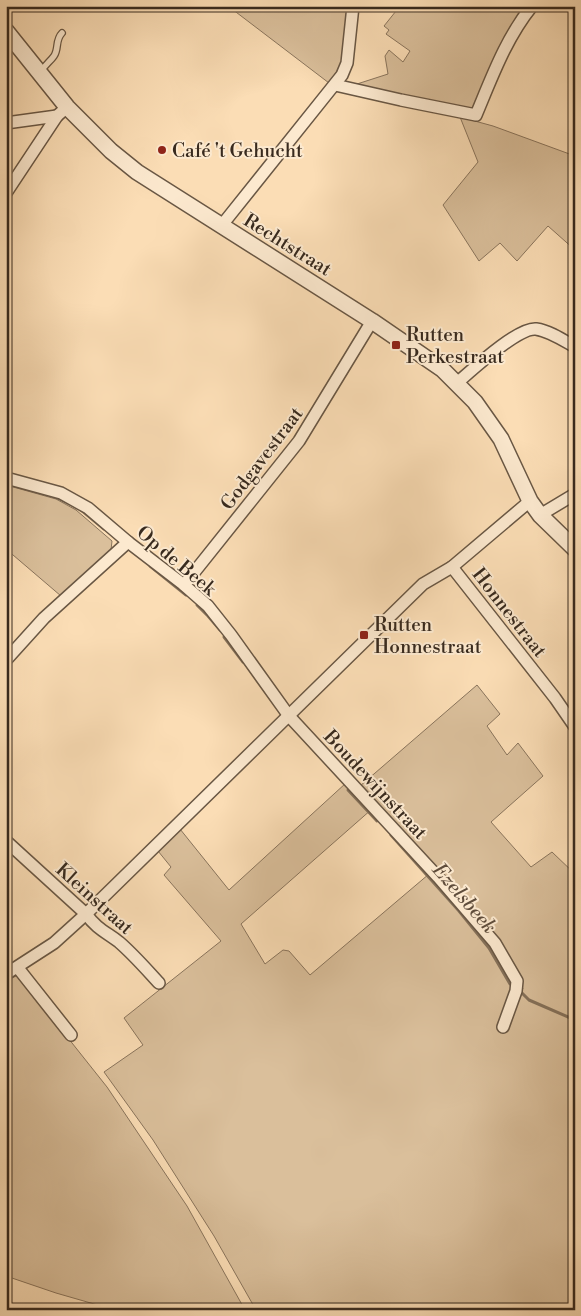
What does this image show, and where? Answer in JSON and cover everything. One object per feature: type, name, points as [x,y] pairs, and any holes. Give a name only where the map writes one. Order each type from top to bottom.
[{"type":"street","points":[[222,226],[342,75],[347,63],[353,6]]},
{"type":"street","points":[[335,85],[476,114],[510,38],[532,6]]},
{"type":"street","name":"Rechtstraat","points":[[6,32],[40,74],[62,112],[137,172],[372,321],[425,356],[457,383],[475,402],[501,439],[530,501],[540,515],[575,549]]},
{"type":"street","points":[[6,123],[62,112]]},
{"type":"street","points":[[6,193],[62,112]]},
{"type":"street","name":"Godgavestraat","points":[[184,584],[300,442],[372,321]]},
{"type":"street","points":[[457,383],[521,332],[535,329],[550,333],[575,347]]},
{"type":"street","name":"Op de Beek","points":[[6,478],[61,493],[88,508],[128,542],[184,584],[208,606],[289,716]]},
{"type":"street","points":[[540,515],[575,494]]},
{"type":"street","points":[[6,974],[54,943],[86,914],[423,584],[452,568],[530,501]]},
{"type":"street","points":[[6,660],[44,618],[128,542]]},
{"type":"street","name":"Honnestraat","points":[[452,568],[555,698],[575,727]]},
{"type":"street","name":"Boudewijnstraat","points":[[289,716],[438,877],[495,943],[517,980],[516,991],[503,1027]]},
{"type":"street","name":"Kleinstraat","points":[[6,841],[86,914],[94,926],[118,941],[158,983]]},
{"type":"street","points":[[18,968],[71,1035]]},
{"type":"lane","points":[[40,74],[45,64],[55,55],[58,36],[62,33]]},
{"type":"shaded area","points":[[228,6],[350,6],[341,65],[329,83]]},
{"type":"shaded area","points":[[400,6],[527,6],[479,99],[473,108],[467,109],[355,88],[357,84],[388,74],[385,56],[389,50],[403,62],[410,51],[386,34],[389,30],[384,26]]},
{"type":"shaded area","points":[[460,117],[493,126],[575,156],[575,250],[548,226],[517,261],[500,243],[479,261],[443,205],[478,162]]},
{"type":"shaded area","points":[[6,485],[56,499],[76,510],[112,541],[111,550],[61,596],[6,549]]},
{"type":"shaded area","points":[[477,685],[500,714],[487,726],[507,755],[518,743],[543,776],[491,822],[531,867],[552,852],[575,874],[575,1310],[256,1310],[214,1236],[153,1140],[104,1072],[143,1045],[124,1018],[221,941],[164,875],[171,867],[158,851],[180,829],[229,890],[346,783],[372,809],[241,924],[265,964],[283,950],[289,951],[310,975],[429,874],[454,900],[496,952],[519,989],[523,989],[515,966],[477,915],[360,786]]},
{"type":"shaded area","points":[[18,975],[107,1087],[187,1206],[245,1310],[115,1310],[6,1276],[6,981]]},
{"type":"waterway","name":"Ezelsbeek","points":[[53,496],[70,504]]},
{"type":"waterway","name":"Ezelsbeek","points":[[80,509],[104,529]]},
{"type":"waterway","name":"Ezelsbeek","points":[[150,566],[186,595]]},
{"type":"waterway","name":"Ezelsbeek","points":[[197,605],[220,630]]},
{"type":"waterway","name":"Ezelsbeek","points":[[224,637],[243,662]]},
{"type":"waterway","name":"Ezelsbeek","points":[[348,790],[377,821]]},
{"type":"waterway","name":"Ezelsbeek","points":[[391,835],[459,911],[489,948],[510,984]]},
{"type":"waterway","name":"Ezelsbeek","points":[[522,993],[529,1000],[575,1020]]},
{"type":"place","name":"Café 't Gehucht","points":[[162,150]]},
{"type":"place","name":"Rutten Perkestraat","points":[[396,345]]},
{"type":"place","name":"Rutten Honnestraat","points":[[364,635]]}]
